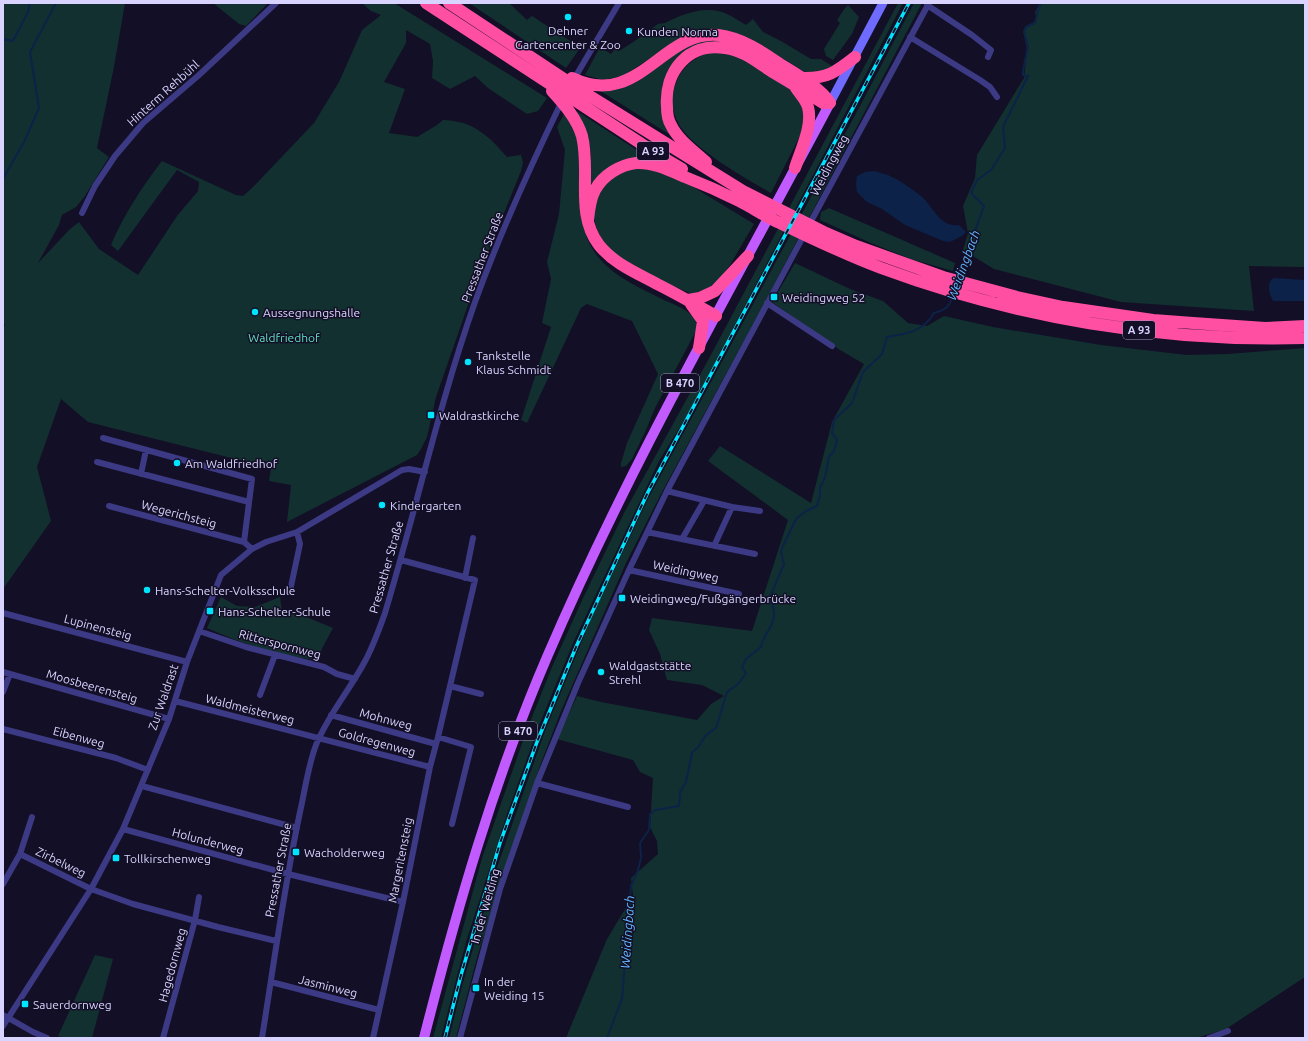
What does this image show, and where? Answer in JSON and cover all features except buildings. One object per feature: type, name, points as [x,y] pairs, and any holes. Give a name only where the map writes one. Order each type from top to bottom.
[{"type":"highway","name":"A 93","points":[[426,3],[541,80],[660,156],[726,194],[741,196],[823,237],[856,246],[976,298],[1038,314],[1153,332],[1239,339],[1305,338]]},
{"type":"highway","name":"A 93","points":[[448,3],[531,58],[588,89],[726,180],[741,196]]},
{"type":"highway","points":[[588,89],[621,82],[634,77],[676,47],[690,40],[705,36],[717,35],[733,38],[752,46],[797,81],[807,106],[809,125],[796,168]]},
{"type":"highway","points":[[726,180],[680,138],[671,124],[667,111],[666,96],[669,82],[675,69],[684,59],[700,50],[714,47],[742,52],[826,96],[830,103]]},
{"type":"highway","points":[[797,81],[829,76],[838,71],[855,57]]},
{"type":"highway","points":[[541,80],[567,108],[582,135],[585,154],[584,199],[592,234],[599,245],[608,255],[624,267],[716,316]]},
{"type":"highway","points":[[588,220],[590,204],[595,189],[607,175],[620,167],[637,163],[653,164],[726,194]]},
{"type":"highway","points":[[688,300],[700,298],[715,290],[748,256]]},
{"type":"highway","name":"A 93","points":[[941,282],[980,286],[1017,297],[1063,307],[1153,320],[1265,328],[1305,326]]},
{"type":"highway","points":[[688,300],[702,321],[699,348]]},
{"type":"main road","points":[[830,103],[883,3]]},
{"type":"main road","name":"B 470","points":[[424,1038],[457,913],[478,845],[521,721],[547,658],[595,551],[647,446],[830,103]]},
{"type":"street","name":"Hinterm Rehbühl","points":[[82,213],[95,186],[115,156],[142,123],[199,75],[276,3]]},
{"type":"street","name":"Pressather Straße","points":[[262,1038],[276,941],[288,874],[312,760],[319,738],[331,715],[364,663],[378,635],[401,560],[453,374],[475,303],[509,215],[534,158],[568,90],[619,3]]},
{"type":"street","name":"Weidingweg","points":[[595,646],[667,491],[766,303],[928,4],[991,50],[988,57]]},
{"type":"street","points":[[910,37],[980,80],[990,87],[997,97]]},
{"type":"street","points":[[766,303],[832,346]]},
{"type":"street","points":[[103,438],[252,479],[244,542],[252,549]]},
{"type":"street","points":[[141,474],[146,450]]},
{"type":"street","points":[[97,462],[249,502]]},
{"type":"street","name":"Zur Waldrast","points":[[3,1026],[6,1016],[91,889],[123,829],[169,718],[187,662],[221,575],[252,549],[266,542],[297,532],[402,470],[409,469],[425,472]]},
{"type":"street","points":[[667,491],[704,501],[760,511]]},
{"type":"street","points":[[682,539],[704,501]]},
{"type":"street","name":"Wegerichsteig","points":[[109,506],[244,542]]},
{"type":"street","points":[[714,546],[732,507]]},
{"type":"street","points":[[290,591],[300,544],[297,532]]},
{"type":"street","points":[[647,532],[755,554]]},
{"type":"street","points":[[401,560],[465,578],[473,538]]},
{"type":"street","name":"Weidingweg","points":[[629,570],[739,594]]},
{"type":"street","name":"Margeritensteig","points":[[373,1038],[403,902],[430,767],[475,580],[465,578]]},
{"type":"street","name":"Lupinensteig","points":[[3,613],[187,662]]},
{"type":"street","name":"Ritterspornweg","points":[[199,631],[246,648],[324,667],[337,674],[354,680]]},
{"type":"street","name":"In der Weiding","points":[[460,1038],[500,889],[537,782],[595,646]]},
{"type":"street","points":[[260,695],[275,655]]},
{"type":"street","name":"Moosbeerensteig","points":[[3,672],[169,718]]},
{"type":"street","points":[[3,692],[10,674]]},
{"type":"street","points":[[450,686],[481,694]]},
{"type":"street","name":"Waldmeisterweg","points":[[175,701],[319,738]]},
{"type":"street","name":"Mohnweg","points":[[331,715],[436,744]]},
{"type":"street","name":"Eibenweg","points":[[3,729],[116,758],[148,770]]},
{"type":"street","points":[[438,737],[471,746],[452,824]]},
{"type":"street","name":"Goldregenweg","points":[[319,738],[430,767]]},
{"type":"street","points":[[537,782],[628,807]]},
{"type":"street","points":[[142,786],[297,828]]},
{"type":"street","name":"Zirbelweg","points":[[3,884],[20,854],[32,817]]},
{"type":"street","name":"Holunderweg","points":[[123,829],[288,874],[403,902]]},
{"type":"street","name":"Zirbelweg","points":[[20,854],[91,889]]},
{"type":"street","points":[[91,889],[133,904],[276,941]]},
{"type":"street","name":"Hagedornweg","points":[[163,1038],[195,920],[199,897]]},
{"type":"street","name":"Jasminweg","points":[[271,982],[379,1010]]},
{"type":"street","points":[[6,1016],[33,1032],[47,1038]]},
{"type":"street","points":[[1209,1038],[1228,1031]]},
{"type":"green space","name":"Waldfriedhof","points":[[3,3],[125,3],[114,67],[97,148],[109,157],[85,196],[76,207],[62,215],[59,225],[38,263],[70,229],[79,222],[99,249],[138,275],[177,216],[198,191],[199,182],[177,170],[118,251],[111,245],[116,234],[134,201],[162,161],[236,195],[243,196],[314,123],[339,82],[362,30],[381,15],[371,11],[362,3],[394,3],[547,98],[538,111],[527,114],[488,88],[475,76],[450,89],[432,78],[433,61],[430,44],[406,30],[406,43],[384,82],[405,89],[389,133],[417,137],[443,120],[454,121],[471,126],[479,131],[493,142],[507,157],[521,155],[523,162],[521,171],[475,285],[436,397],[427,437],[417,455],[287,522],[291,485],[269,481],[271,468],[88,422],[61,399],[37,467],[51,521],[3,589],[3,328],[5,325],[3,321]]},
{"type":"green space","points":[[213,3],[268,3],[246,26],[239,24]]},
{"type":"green space","points":[[469,3],[509,3],[527,20],[532,16],[575,44],[579,41],[583,44],[566,68]]},
{"type":"green space","points":[[898,3],[903,3],[689,412],[659,461],[574,641],[538,728],[506,817],[466,942],[441,1038],[433,1038],[482,858],[526,732],[552,667],[624,513],[706,364]]},
{"type":"green space","points":[[914,3],[922,3],[760,311],[662,492],[626,563],[561,711],[541,763],[478,954],[456,1038],[449,1038],[462,986],[495,873],[545,731],[591,619],[649,497]]},
{"type":"green space","points":[[1040,3],[1305,3],[1305,267],[1249,266],[1254,311],[1121,302],[994,269],[963,250],[968,233],[963,206],[975,178],[977,155],[1024,78],[1027,49],[1023,31],[1026,26],[1034,22],[1036,17],[1035,12]]},
{"type":"green space","points":[[848,5],[859,17],[852,34],[833,60],[826,56],[824,49],[840,23],[837,20]]},
{"type":"green space","points":[[705,10],[722,12],[746,25],[753,19],[763,32],[811,59],[821,59],[832,66],[819,73],[807,73],[757,43],[699,32],[686,35],[623,76],[599,79],[585,75],[600,47],[611,54],[616,47],[619,51],[658,24],[666,23],[690,13]]},
{"type":"green space","points":[[702,41],[722,41],[740,48],[682,55],[670,67],[662,87],[661,99],[675,138],[599,90],[679,50]]},
{"type":"green space","points":[[711,52],[734,55],[748,61],[794,92],[805,111],[803,130],[771,193],[711,156],[690,138],[682,129],[676,118],[673,107],[673,95],[679,77],[689,63]]},
{"type":"green space","points":[[576,111],[652,160],[627,159],[615,163],[605,171],[589,191],[591,153],[588,135]]},
{"type":"green space","points":[[564,114],[577,138],[580,156],[581,214],[583,226],[592,248],[605,265],[612,271],[689,313],[696,321],[697,327],[655,408],[632,459],[626,466],[621,467],[627,443],[658,374],[632,321],[587,304],[581,308],[527,423],[521,420],[551,327],[542,323],[551,279],[547,262],[559,214],[565,150],[557,127]]},
{"type":"green space","points":[[650,167],[685,182],[754,224],[730,265],[718,281],[696,294],[668,284],[623,260],[611,250],[601,238],[596,226],[593,213],[594,205],[605,183],[626,169]]},
{"type":"green space","points":[[829,208],[955,263],[953,271],[911,259],[820,220],[821,212]]},
{"type":"green space","points":[[795,263],[850,289],[883,301],[908,323],[927,326],[944,316],[993,327],[1101,345],[1187,355],[1228,354],[1305,348],[1305,977],[1226,1029],[1196,1038],[566,1038],[607,939],[633,896],[631,878],[658,854],[657,841],[650,827],[653,778],[640,772],[633,760],[557,739],[577,696],[697,720],[711,704],[724,696],[702,685],[667,680],[660,654],[649,630],[652,618],[752,631],[788,520],[708,461],[720,446],[811,503],[832,422],[864,364],[840,350],[772,302]]},
{"type":"green space","points":[[221,597],[237,606],[255,607],[280,597],[282,611],[304,616],[333,628],[316,660],[260,648],[207,628]]},
{"type":"green space","points":[[95,955],[113,959],[92,1038],[65,1038],[58,1036]]},
{"type":"water","points":[[874,171],[888,175],[903,183],[921,196],[942,220],[952,225],[959,225],[966,232],[962,236],[950,242],[943,241],[905,225],[882,209],[867,202],[857,192],[857,176],[865,172]]},
{"type":"water","points":[[1274,278],[1305,280],[1305,301],[1273,301],[1269,292],[1269,285],[1271,280]]},
{"type":"waterway","points":[[3,39],[13,41],[28,12],[30,3]]},
{"type":"waterway","points":[[3,179],[25,140],[39,108],[30,52],[56,3]]},
{"type":"waterway","name":"Weidingbach","points":[[958,278],[984,206],[971,193],[977,180],[991,170],[1005,148],[1003,127],[1028,76],[1023,75],[1028,46],[1024,32],[1026,27],[1035,23],[1041,3]]},
{"type":"waterway","name":"Weidingbach","points":[[607,1038],[622,999],[631,886],[638,870],[641,858],[640,843],[649,830],[650,814],[655,810],[679,806],[680,792],[686,782],[692,753],[699,746],[706,735],[716,728],[727,692],[738,684],[746,673],[742,667],[746,659],[761,647],[762,642],[773,622],[774,609],[770,597],[784,564],[781,552],[796,519],[806,511],[817,506],[820,496],[820,488],[825,477],[829,457],[834,451],[837,440],[832,433],[834,420],[852,403],[863,372],[882,354],[887,337],[901,335],[920,328],[934,313],[947,307],[953,295]]},
{"type":"railway","points":[[445,1038],[461,975],[500,843],[537,742],[576,647],[648,492],[909,3]]},
{"type":"place","name":"Dehner Gartencenter & Zoo","points":[[568,17]]},
{"type":"place","name":"Kunden Norma","points":[[629,31]]},
{"type":"place","name":"Weidingweg 52","points":[[774,297]]},
{"type":"place","name":"Aussegnungshalle","points":[[255,312]]},
{"type":"place","name":"Tankstelle Klaus Schmidt","points":[[468,362]]},
{"type":"place","name":"Waldrastkirche","points":[[431,415]]},
{"type":"place","name":"Am Waldfriedhof","points":[[177,463]]},
{"type":"place","name":"Kindergarten","points":[[382,505]]},
{"type":"place","name":"Hans-Schelter-Volksschule","points":[[147,590]]},
{"type":"place","name":"Weidingweg/Fußgängerbrücke","points":[[622,598]]},
{"type":"place","name":"Hans-Schelter-Schule","points":[[210,611]]},
{"type":"place","name":"Waldgaststätte Strehl","points":[[601,672]]},
{"type":"place","name":"Wacholderweg","points":[[296,852]]},
{"type":"place","name":"Tollkirschenweg","points":[[116,858]]},
{"type":"place","name":"In der Weiding 15","points":[[476,988]]},
{"type":"place","name":"Sauerdornweg","points":[[25,1004]]}]
